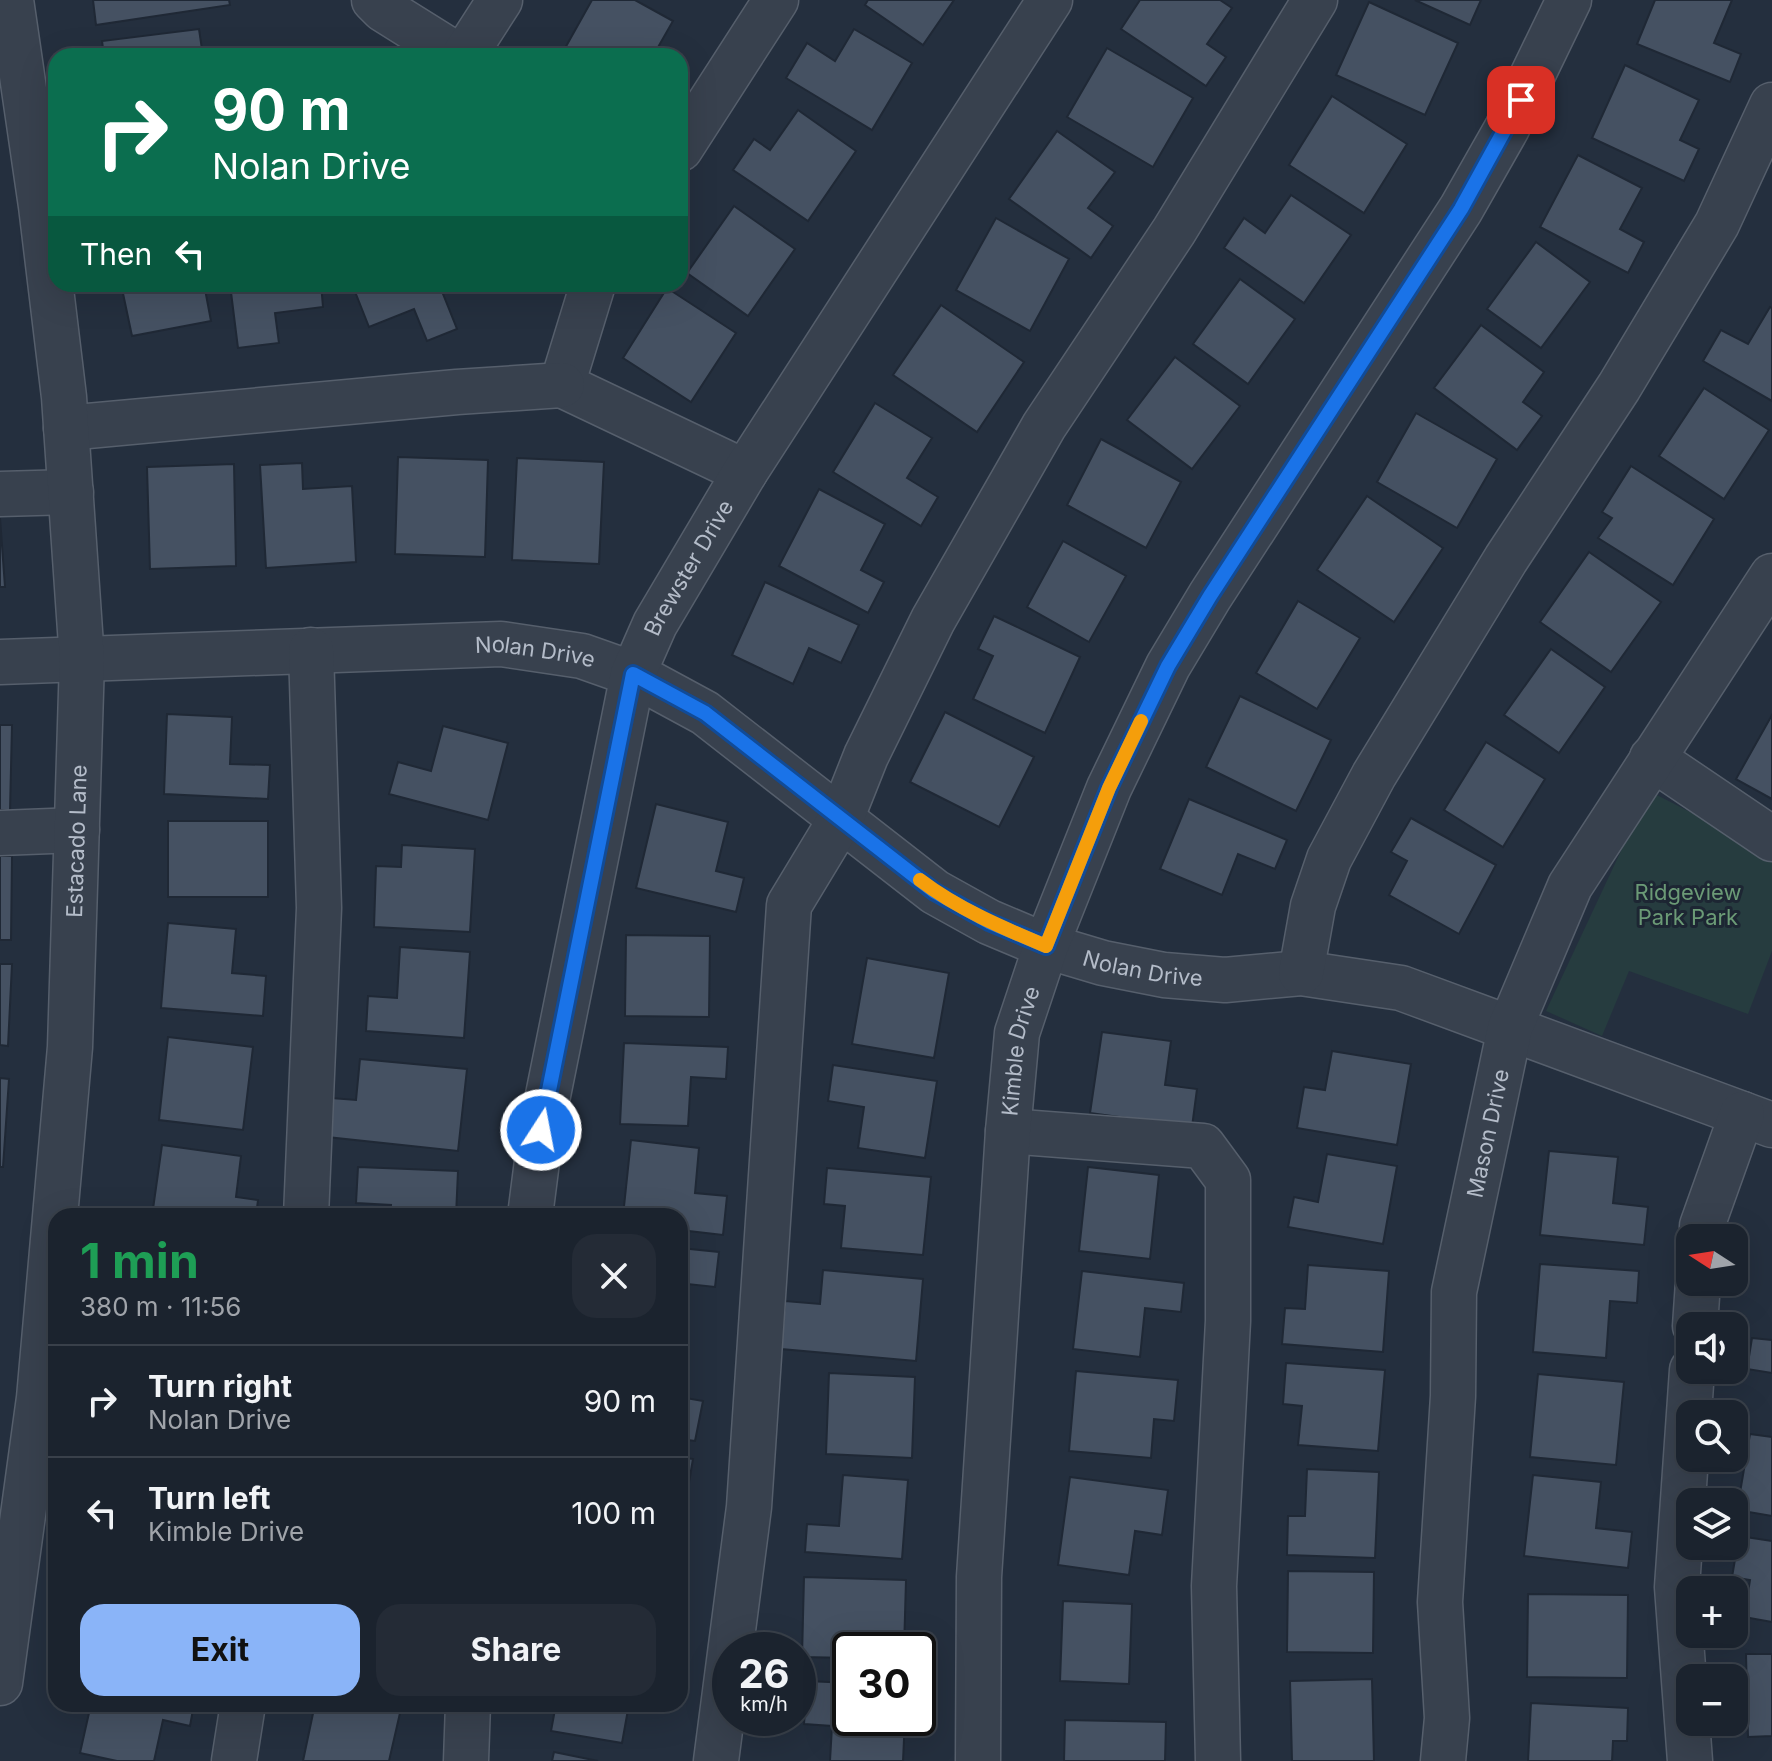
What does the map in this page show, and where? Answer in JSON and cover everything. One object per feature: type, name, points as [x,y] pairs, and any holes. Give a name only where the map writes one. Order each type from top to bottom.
[{"type":"street","name":"Estacado Lane","points":[[11,0],[48,205]]},
{"type":"street","points":[[374,0],[383,9],[448,48]]},
{"type":"street","points":[[467,48],[500,0]]},
{"type":"street","points":[[688,137],[776,0]]},
{"type":"street","name":"Brewster Drive","points":[[531,1208],[541,1130],[633,674],[655,624],[745,472],[1050,0]]},
{"type":"street","points":[[716,1761],[749,1507],[789,905],[841,819],[866,756],[933,620],[1036,440],[1174,231],[1315,0]]},
{"type":"street","name":"Kimble Drive","points":[[978,1761],[979,1577],[1008,1131],[1017,1033],[1046,946],[1109,788],[1168,666],[1210,596],[1461,209],[1507,128],[1569,0]]},
{"type":"street","points":[[1301,973],[1313,906],[1329,859],[1359,803],[1506,559],[1619,387],[1717,224],[1772,105]]},
{"type":"street","name":"Estacado Lane","points":[[55,292],[82,660],[70,1047],[56,1208]]},
{"type":"street","points":[[562,385],[591,292]]},
{"type":"street","points":[[66,428],[562,385],[745,472]]},
{"type":"street","points":[[0,494],[71,492]]},
{"type":"street","name":"Mason Drive","points":[[1443,1761],[1447,1718],[1440,1602],[1453,1396],[1454,1292],[1510,1028],[1570,886],[1772,576]]},
{"type":"street","name":"Nolan Drive","points":[[0,662],[501,644],[582,656],[633,674],[705,713],[935,892],[989,922],[1046,946],[1103,963],[1164,975],[1225,980],[1301,973],[1401,988],[1757,1120]]},
{"type":"street","points":[[306,1208],[319,908],[311,650]]},
{"type":"street","points":[[1652,758],[1772,839]]},
{"type":"street","points":[[0,833],[77,830]]},
{"type":"street","points":[[1703,1224],[1757,1120]]},
{"type":"street","points":[[1008,1131],[1203,1146],[1228,1180],[1228,1321],[1214,1586],[1218,1761]]},
{"type":"street","name":"Estacado Lane","points":[[0,1683],[39,1398],[48,1296]]},
{"type":"street","points":[[1690,1761],[1677,1587],[1691,1384]]},
{"type":"street","points":[[234,1761],[242,1712]]},
{"type":"street","points":[[466,1761],[468,1712]]},
{"type":"green space","name":"Ridgeview Park Park","points":[[1649,791],[1772,854],[1772,951],[1748,1014],[1629,971],[1602,1036],[1546,1011]]},
{"type":"building","points":[[93,0],[229,0],[230,5],[96,25]]},
{"type":"building","points":[[592,0],[635,0],[673,21],[658,48],[565,48]]},
{"type":"building","points":[[868,0],[954,0],[923,45],[865,5]]},
{"type":"building","points":[[1140,0],[1220,0],[1232,8],[1207,44],[1226,57],[1206,86],[1121,29]]},
{"type":"building","points":[[1415,0],[1481,0],[1470,25]]},
{"type":"building","points":[[1655,0],[1732,0],[1714,43],[1741,54],[1730,82],[1637,44]]},
{"type":"building","points":[[1369,2],[1458,43],[1425,115],[1336,75]]},
{"type":"building","points":[[199,29],[202,48],[103,48],[102,41]]},
{"type":"building","points":[[854,29],[912,63],[872,130],[786,78],[807,43],[835,61]]},
{"type":"building","points":[[1107,48],[1193,98],[1153,167],[1067,117]]},
{"type":"building","points":[[1625,65],[1699,100],[1680,140],[1699,149],[1684,181],[1592,138]]},
{"type":"building","points":[[1332,96],[1407,144],[1364,213],[1289,165]]},
{"type":"building","points":[[798,110],[856,151],[808,221],[733,170],[754,139],[770,150]]},
{"type":"building","points":[[1057,131],[1115,172],[1088,208],[1113,226],[1091,258],[1009,199]]},
{"type":"building","points":[[1578,155],[1642,188],[1620,229],[1644,242],[1628,273],[1540,227]]},
{"type":"building","points":[[1291,195],[1351,235],[1304,303],[1224,248],[1244,218],[1265,233]]},
{"type":"building","points":[[734,206],[795,249],[748,316],[688,272]]},
{"type":"building","points":[[996,218],[1069,259],[1030,331],[956,290]]},
{"type":"building","points":[[1536,242],[1590,282],[1541,348],[1487,309]]},
{"type":"building","points":[[1240,279],[1295,319],[1248,384],[1193,344]]},
{"type":"building","points":[[123,292],[206,292],[211,321],[132,336]]},
{"type":"building","points":[[231,292],[322,292],[323,307],[275,313],[279,343],[238,348]]},
{"type":"building","points":[[355,292],[442,292],[457,329],[427,341],[414,309],[369,327]]},
{"type":"building","points":[[664,292],[673,292],[736,333],[691,402],[623,358]]},
{"type":"building","points":[[941,305],[1024,362],[977,432],[893,375]]},
{"type":"building","points":[[1770,307],[1772,401],[1703,361],[1721,330],[1748,344]]},
{"type":"building","points":[[1481,325],[1544,372],[1523,402],[1542,416],[1517,450],[1434,388]]},
{"type":"building","points":[[1175,357],[1240,406],[1192,469],[1127,420]]},
{"type":"building","points":[[1704,388],[1769,430],[1724,499],[1659,456]]},
{"type":"building","points":[[875,403],[932,438],[907,478],[938,497],[921,526],[833,472]]},
{"type":"building","points":[[1416,413],[1497,459],[1457,528],[1377,482]]},
{"type":"building","points":[[1101,439],[1181,482],[1146,548],[1067,505]]},
{"type":"building","points":[[398,457],[488,460],[485,557],[395,554]]},
{"type":"building","points":[[517,458],[604,462],[599,564],[512,560]]},
{"type":"building","points":[[302,463],[303,489],[352,486],[356,562],[266,568],[260,465]]},
{"type":"building","points":[[234,464],[236,566],[150,569],[147,467]]},
{"type":"building","points":[[1631,466],[1714,519],[1673,585],[1598,538],[1612,518],[1602,512]]},
{"type":"building","points":[[819,489],[885,524],[861,570],[884,582],[868,613],[779,566]]},
{"type":"building","points":[[1367,496],[1443,548],[1394,622],[1317,570]]},
{"type":"building","points":[[0,518],[5,587],[0,587]]},
{"type":"building","points":[[1063,541],[1126,576],[1089,642],[1027,607]]},
{"type":"building","points":[[1589,552],[1661,602],[1611,672],[1540,622]]},
{"type":"building","points":[[765,582],[859,625],[841,663],[809,648],[793,684],[732,655]]},
{"type":"building","points":[[1298,601],[1360,638],[1317,709],[1256,673]]},
{"type":"building","points":[[994,616],[1080,657],[1045,733],[973,699],[993,656],[978,649]]},
{"type":"building","points":[[1551,649],[1605,687],[1559,753],[1504,715]]},
{"type":"building","points":[[1240,696],[1331,740],[1296,811],[1206,767]]},
{"type":"building","points":[[945,712],[1034,757],[999,827],[910,782]]},
{"type":"building","points":[[167,714],[232,717],[230,764],[270,765],[268,799],[164,794]]},
{"type":"building","points":[[1772,715],[1772,799],[1736,779]]},
{"type":"building","points":[[0,725],[12,725],[10,811],[0,810]]},
{"type":"building","points":[[443,726],[508,743],[488,820],[389,794],[398,762],[431,771]]},
{"type":"building","points":[[1486,742],[1545,779],[1503,847],[1444,810]]},
{"type":"building","points":[[1189,799],[1287,840],[1275,869],[1238,854],[1222,895],[1160,869]]},
{"type":"building","points":[[656,804],[728,822],[716,871],[744,878],[736,912],[636,888]]},
{"type":"building","points":[[1411,818],[1496,865],[1459,934],[1389,895],[1407,861],[1391,852]]},
{"type":"building","points":[[168,821],[268,821],[268,897],[168,897]]},
{"type":"building","points":[[402,845],[475,849],[470,932],[374,927],[376,866],[401,867]]},
{"type":"building","points":[[0,856],[12,856],[11,940],[0,940]]},
{"type":"building","points":[[168,923],[236,929],[232,973],[266,976],[263,1016],[161,1008]]},
{"type":"building","points":[[626,935],[710,936],[709,1017],[625,1016]]},
{"type":"building","points":[[400,947],[470,952],[464,1038],[366,1031],[368,996],[397,998]]},
{"type":"building","points":[[867,958],[949,973],[934,1058],[852,1044]]},
{"type":"building","points":[[0,964],[12,964],[8,1046],[0,1045]]},
{"type":"building","points":[[1102,1032],[1171,1041],[1165,1085],[1197,1089],[1192,1127],[1090,1113]]},
{"type":"building","points":[[168,1037],[253,1047],[243,1130],[159,1120]]},
{"type":"building","points":[[624,1043],[728,1047],[726,1079],[691,1077],[688,1126],[620,1124]]},
{"type":"building","points":[[1332,1051],[1411,1064],[1397,1145],[1297,1128],[1304,1087],[1325,1090]]},
{"type":"building","points":[[360,1059],[467,1069],[458,1151],[327,1137],[331,1098],[356,1100]]},
{"type":"building","points":[[833,1065],[937,1081],[925,1158],[858,1148],[864,1107],[828,1101]]},
{"type":"building","points":[[0,1078],[9,1079],[3,1167],[0,1167]]},
{"type":"building","points":[[631,1140],[699,1148],[695,1193],[727,1196],[723,1235],[688,1231],[688,1208],[624,1208]]},
{"type":"building","points":[[162,1145],[241,1156],[236,1197],[258,1200],[257,1208],[153,1208]]},
{"type":"building","points":[[1549,1151],[1618,1157],[1613,1203],[1648,1207],[1644,1245],[1540,1235]]},
{"type":"building","points":[[1327,1154],[1397,1166],[1383,1244],[1288,1227],[1294,1197],[1318,1202]]},
{"type":"building","points":[[358,1167],[458,1171],[456,1208],[391,1208],[391,1205],[356,1203]]},
{"type":"building","points":[[1088,1167],[1159,1175],[1150,1259],[1079,1251]]},
{"type":"building","points":[[827,1168],[931,1177],[923,1255],[841,1248],[845,1206],[824,1204]]},
{"type":"building","points":[[688,1249],[719,1252],[715,1287],[688,1284]]},
{"type":"building","points":[[1540,1264],[1639,1271],[1637,1303],[1610,1301],[1606,1358],[1533,1352]]},
{"type":"building","points":[[1308,1265],[1389,1271],[1383,1352],[1282,1344],[1285,1308],[1305,1309]]},
{"type":"building","points":[[823,1270],[923,1279],[916,1361],[781,1349],[785,1301],[820,1304]]},
{"type":"building","points":[[1082,1271],[1184,1283],[1181,1312],[1145,1308],[1140,1357],[1073,1349]]},
{"type":"building","points":[[1752,1338],[1772,1340],[1772,1373],[1748,1369]]},
{"type":"building","points":[[1286,1363],[1385,1370],[1378,1451],[1298,1445],[1302,1406],[1283,1404]]},
{"type":"building","points":[[1076,1371],[1178,1380],[1174,1421],[1154,1419],[1151,1458],[1069,1451]]},
{"type":"building","points":[[829,1373],[915,1377],[912,1458],[826,1454]]},
{"type":"building","points":[[1538,1374],[1624,1382],[1616,1465],[1530,1457]]},
{"type":"building","points":[[688,1398],[703,1401],[695,1441],[688,1440]]},
{"type":"building","points":[[1750,1434],[1772,1437],[1772,1516],[1748,1512],[1748,1488],[1741,1488],[1744,1472],[1748,1472]]},
{"type":"building","points":[[688,1458],[693,1459],[688,1488]]},
{"type":"building","points":[[1307,1469],[1379,1472],[1375,1558],[1287,1555],[1288,1516],[1305,1516]]},
{"type":"building","points":[[843,1475],[908,1480],[902,1559],[805,1552],[807,1524],[839,1526]]},
{"type":"building","points":[[1533,1475],[1601,1482],[1596,1528],[1632,1532],[1628,1568],[1524,1556]]},
{"type":"building","points":[[1070,1477],[1168,1490],[1162,1535],[1135,1531],[1129,1575],[1058,1565]]},
{"type":"building","points":[[1748,1537],[1772,1541],[1772,1622],[1748,1618],[1750,1580],[1748,1576],[1732,1576],[1735,1560],[1748,1560]]},
{"type":"building","points":[[1288,1571],[1374,1572],[1373,1653],[1287,1652]]},
{"type":"building","points":[[804,1577],[906,1580],[905,1632],[832,1632],[832,1658],[816,1657],[816,1632],[803,1632]]},
{"type":"building","points":[[1528,1594],[1628,1595],[1627,1678],[1527,1677]]},
{"type":"building","points":[[1063,1601],[1132,1604],[1129,1684],[1060,1681]]},
{"type":"building","points":[[1746,1654],[1772,1654],[1772,1736],[1748,1737]]},
{"type":"building","points":[[1372,1679],[1374,1761],[1292,1761],[1290,1681]]},
{"type":"building","points":[[816,1681],[832,1682],[832,1726],[816,1725]]},
{"type":"building","points":[[1531,1703],[1628,1708],[1627,1741],[1613,1741],[1612,1761],[1528,1761]]},
{"type":"building","points":[[89,1712],[193,1712],[190,1726],[163,1720],[154,1761],[117,1761],[80,1753]]},
{"type":"building","points":[[313,1712],[400,1713],[389,1761],[303,1761]]},
{"type":"building","points":[[555,1712],[628,1712],[622,1743],[551,1731]]},
{"type":"building","points":[[1065,1720],[1166,1722],[1165,1761],[1064,1761]]},
{"type":"building","points":[[832,1726],[832,1736],[904,1736],[903,1761],[830,1761]]},
{"type":"building","points":[[554,1752],[598,1761],[552,1761]]},
{"type":"slow traffic","points":[[920,880],[935,892],[989,922],[1046,946],[1109,788],[1141,721]]},
{"type":"route","points":[[541,1130],[633,674],[705,713],[935,892],[989,922],[1046,946],[1109,788],[1168,666],[1210,596],[1461,209],[1521,100]]}]
